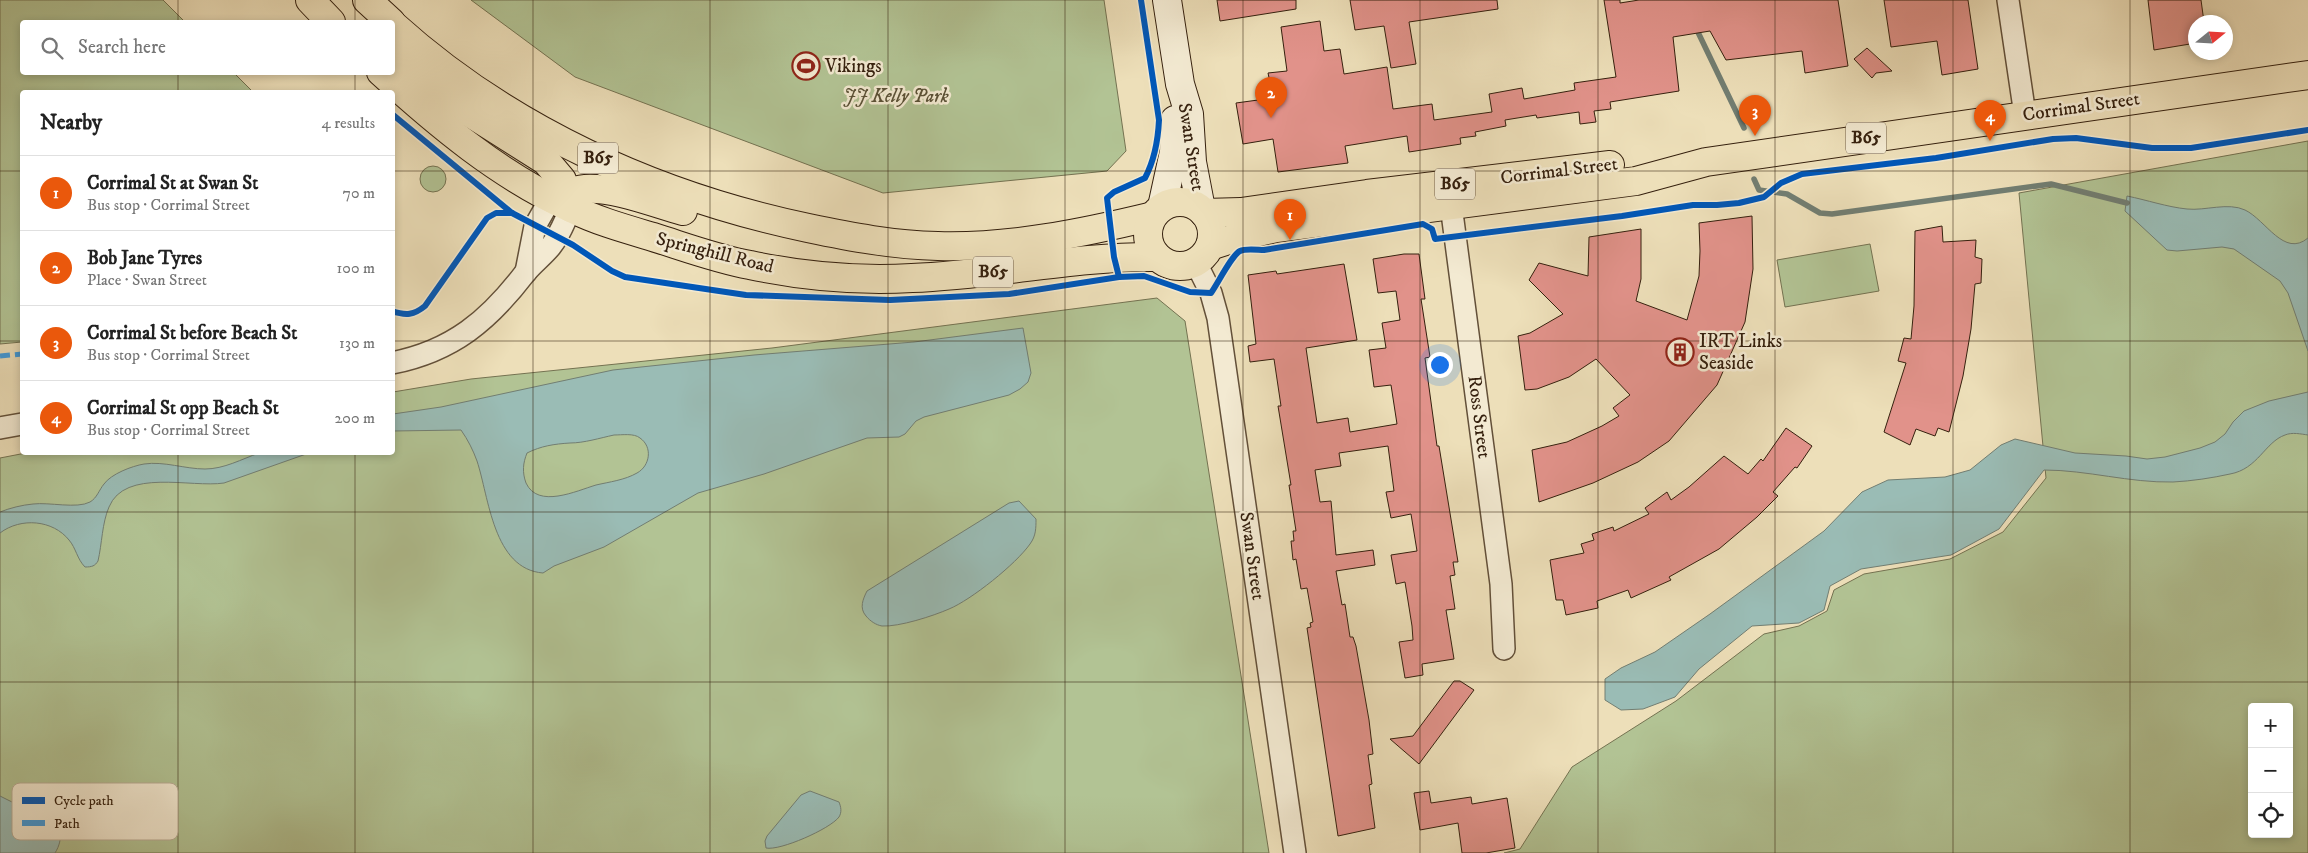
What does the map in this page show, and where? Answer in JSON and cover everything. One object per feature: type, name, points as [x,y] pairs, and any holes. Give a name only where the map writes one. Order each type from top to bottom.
[{"type":"main road","points":[[310,0],[329,20]]},
{"type":"main road","points":[[351,0],[365,20]]},
{"type":"main road","name":"B65","points":[[367,0],[389,20]]},
{"type":"main road","name":"B65","points":[[395,26],[446,68],[492,101],[568,144],[676,192],[778,222],[892,244],[971,246],[1059,236],[1157,212],[1172,202],[1192,204],[1203,211]]},
{"type":"main road","points":[[395,50],[468,111],[546,162],[562,180],[563,200],[586,189],[604,190],[720,219],[740,222],[778,222]]},
{"type":"main road","name":"Springhill Road","points":[[384,75],[443,126],[510,174],[604,222],[750,266],[827,276],[909,278],[973,275],[1114,257],[1157,257]]},
{"type":"main road","name":"Corrimal Street","points":[[1203,211],[1241,212],[1450,194],[1636,181],[1706,162],[2025,114],[2308,75]]},
{"type":"main road","name":"Corrimal Street","points":[[1203,254],[1240,236],[1450,194]]},
{"type":"main road","points":[[1203,211],[1212,229],[1203,254]]},
{"type":"main road","points":[[1157,212],[1148,226],[1148,238],[1151,248],[1157,257]]},
{"type":"main road","name":"B65","points":[[1157,257],[1171,265],[1180,267],[1203,254]]},
{"type":"street","name":"Swan Street","points":[[1167,0],[1180,84],[1190,114],[1192,162],[1203,211]]},
{"type":"street","points":[[2008,0],[2025,114]]},
{"type":"street","name":"Swan Street","points":[[1157,212],[1174,152],[1175,114],[1180,84]]},
{"type":"street","name":"Ross Street","points":[[1450,194],[1500,584],[1504,649]]},
{"type":"street","points":[[395,362],[438,349],[471,329],[509,295],[526,272],[535,226],[563,200]]},
{"type":"street","name":"Swan Street","points":[[1203,254],[1218,318],[1295,853]]},
{"type":"street","points":[[0,428],[20,424]]},
{"type":"green space","points":[[0,0],[163,0],[183,20],[20,20],[20,75],[236,75],[251,90],[20,90],[20,342],[0,344]]},
{"type":"green space","name":"JJ Kelly Park","points":[[471,0],[1104,0],[1126,151],[1107,171],[883,193],[575,77]]},
{"type":"green space","points":[[2308,141],[2308,853],[1504,853],[1520,849],[1572,767],[1676,701],[1764,634],[1799,626],[1827,611],[1834,590],[1864,574],[1950,559],[2003,532],[2046,478],[2019,193]]},
{"type":"green space","points":[[433,166],[442,170],[446,179],[442,188],[433,192],[424,188],[420,179],[424,170]]},
{"type":"green space","points":[[1870,244],[1879,291],[1785,307],[1777,260]]},
{"type":"green space","points":[[1157,298],[1185,321],[1269,853],[0,853],[0,458],[20,454],[395,455],[395,392],[471,379],[772,348]]},
{"type":"water","points":[[2127,196],[2187,209],[2238,208],[2253,215],[2283,241],[2299,243],[2308,238],[2308,351],[2288,293],[2280,281],[2234,249],[2222,247],[2177,251],[2167,250],[2125,211]]},
{"type":"water","points":[[1023,328],[1031,373],[1028,382],[1009,395],[924,417],[916,421],[905,434],[899,437],[867,438],[764,474],[698,493],[604,547],[554,566],[543,573],[526,569],[513,559],[503,545],[490,511],[477,461],[461,430],[395,431],[395,414],[441,407],[613,370],[754,355],[914,342]],"holes":[[[614,435],[637,436],[644,442],[648,451],[645,466],[637,473],[568,494],[548,497],[532,491],[526,483],[524,468],[527,453],[558,444],[581,442]]]},
{"type":"water","points":[[2308,392],[2308,435],[2291,434],[2278,438],[2248,467],[2240,471],[2187,481],[2157,482],[2044,470],[1999,529],[1951,555],[1861,569],[1830,586],[1824,610],[1799,623],[1752,626],[1699,669],[1675,697],[1643,709],[1621,710],[1605,700],[1605,679],[1621,668],[1655,652],[1710,614],[1824,531],[1862,492],[1888,480],[1945,477],[1970,470],[2001,445],[2015,439],[2075,453],[2147,459],[2165,457],[2215,442],[2225,434],[2244,411],[2269,401]]},
{"type":"water","points":[[254,455],[303,455],[224,483],[160,482],[129,488],[117,495],[109,507],[98,561],[91,566],[85,567],[69,540],[62,533],[46,525],[27,523],[8,528],[0,533],[0,512],[33,504],[78,505],[90,502],[107,480],[122,471],[144,464],[152,463],[197,469],[212,469],[226,466]]},
{"type":"water","points":[[1019,501],[1036,519],[1036,529],[1033,538],[1015,561],[981,590],[949,609],[925,618],[889,626],[878,625],[869,620],[862,607],[867,591],[1009,503]]},
{"type":"water","points":[[810,791],[839,802],[841,813],[839,817],[816,833],[793,843],[766,848],[765,841],[767,836],[801,795]]},
{"type":"water","points":[[0,796],[12,802],[12,840],[60,840],[55,853],[0,853]]},
{"type":"building","points":[[1217,0],[1296,0],[1296,9],[1220,21]]},
{"type":"building","points":[[1350,0],[1497,0],[1498,9],[1409,22],[1416,64],[1391,68],[1384,26],[1355,30]]},
{"type":"building","points":[[1604,0],[1620,0],[1620,3],[1639,0],[1838,0],[1848,66],[1805,73],[1802,51],[1726,60],[1710,31],[1673,37],[1679,91],[1610,102],[1611,109],[1594,111],[1596,122],[1580,124],[1579,112],[1537,118],[1536,115],[1505,120],[1506,126],[1475,132],[1476,136],[1460,138],[1461,144],[1409,152],[1407,136],[1345,146],[1348,163],[1278,172],[1273,139],[1243,144],[1236,103],[1258,100],[1271,87],[1268,73],[1287,71],[1281,27],[1320,21],[1324,51],[1340,49],[1344,74],[1387,67],[1393,109],[1432,104],[1434,120],[1492,112],[1489,94],[1522,88],[1524,99],[1575,90],[1574,83],[1616,77]]},
{"type":"building","points":[[1884,0],[1968,0],[1978,69],[1942,75],[1937,41],[1891,47]]},
{"type":"building","points":[[2148,0],[2201,0],[2203,15],[2188,15],[2188,44],[2154,50]]},
{"type":"building","points":[[1867,48],[1892,71],[1876,73],[1872,78],[1854,59]]},
{"type":"building","name":"IRT Links Seaside","points":[[1752,216],[1753,269],[1745,322],[1717,385],[1669,441],[1638,462],[1593,483],[1539,502],[1532,450],[1567,442],[1602,426],[1619,416],[1613,408],[1630,395],[1596,359],[1569,377],[1537,389],[1525,390],[1518,336],[1530,333],[1563,314],[1529,280],[1539,263],[1588,276],[1589,237],[1641,229],[1641,279],[1636,301],[1687,320],[1699,276],[1699,223]]},
{"type":"building","points":[[1942,226],[1943,242],[1976,240],[1975,257],[1982,259],[1981,283],[1975,284],[1971,329],[1963,376],[1949,432],[1938,428],[1935,436],[1916,429],[1910,445],[1884,432],[1906,363],[1898,361],[1904,338],[1911,339],[1914,306],[1915,231]]},
{"type":"building","points":[[1404,254],[1419,254],[1425,299],[1421,299],[1430,357],[1425,358],[1437,446],[1439,446],[1458,562],[1453,562],[1455,575],[1450,576],[1455,609],[1446,610],[1454,659],[1422,664],[1423,675],[1405,678],[1399,642],[1413,640],[1412,626],[1405,582],[1396,584],[1391,555],[1417,551],[1411,514],[1391,518],[1386,492],[1394,491],[1388,446],[1339,453],[1341,466],[1315,470],[1320,502],[1331,501],[1336,555],[1373,550],[1375,565],[1336,571],[1342,605],[1345,604],[1350,637],[1353,637],[1356,646],[1369,720],[1373,754],[1368,755],[1372,784],[1369,785],[1375,828],[1338,836],[1307,628],[1311,627],[1310,623],[1313,622],[1307,588],[1301,589],[1296,559],[1293,560],[1291,541],[1294,541],[1293,531],[1296,531],[1289,485],[1291,485],[1278,406],[1281,406],[1274,359],[1250,362],[1248,346],[1256,344],[1248,275],[1276,271],[1277,274],[1344,264],[1357,340],[1306,348],[1317,423],[1348,418],[1350,432],[1397,424],[1391,385],[1374,387],[1369,350],[1386,348],[1382,323],[1400,320],[1396,291],[1378,293],[1373,259]]},
{"type":"building","points":[[1786,428],[1812,446],[1797,468],[1795,467],[1773,492],[1778,496],[1757,517],[1719,549],[1669,577],[1671,580],[1631,598],[1628,590],[1597,601],[1598,608],[1566,615],[1563,600],[1556,600],[1550,560],[1584,553],[1581,544],[1594,540],[1592,534],[1613,527],[1614,531],[1649,514],[1645,508],[1667,492],[1671,500],[1724,456],[1748,474],[1761,459],[1763,461]]},
{"type":"building","points":[[1454,681],[1460,681],[1474,690],[1419,764],[1390,739],[1413,736]]},
{"type":"building","points":[[1429,791],[1431,803],[1471,797],[1472,804],[1507,798],[1515,848],[1486,853],[1462,853],[1458,823],[1420,830],[1414,793]]},
{"type":"waterway","points":[[1695,26],[1744,128]]},
{"type":"waterway","points":[[1754,179],[1759,190],[1787,194],[1820,213],[1832,214],[2051,184],[2127,203]]},
{"type":"marked path","points":[[0,356],[20,354]]},
{"type":"cycle path","points":[[1119,277],[1114,257],[1107,198],[1114,192],[1145,178],[1154,157],[1159,128],[1141,0]]},
{"type":"cycle path","points":[[395,116],[512,213],[573,245],[612,271],[625,277],[746,295],[890,300],[1009,294],[1119,277],[1144,276],[1190,292],[1211,293],[1233,258],[1240,251],[1245,250],[1264,250],[1423,224],[1432,229],[1435,239],[1622,216],[1693,205],[1739,203],[1764,197],[1781,183],[1802,174],[1936,158],[2053,139],[2076,138],[2152,148],[2191,148],[2308,130]]},
{"type":"cycle path","points":[[395,312],[410,314],[425,306],[487,218],[496,213],[512,213]]},
{"type":"place","name":"Vikings","points":[[806,66]]},
{"type":"place","name":"Bob Jane Tyres","points":[[1271,118]]},
{"type":"place","name":"Corrimal St before Beach St","points":[[1755,136]]},
{"type":"place","name":"Corrimal St opp Beach St","points":[[1990,141]]},
{"type":"place","name":"Corrimal St at Swan St","points":[[1290,240]]},
{"type":"place","name":"IRT Links Seaside","points":[[1680,352]]}]
